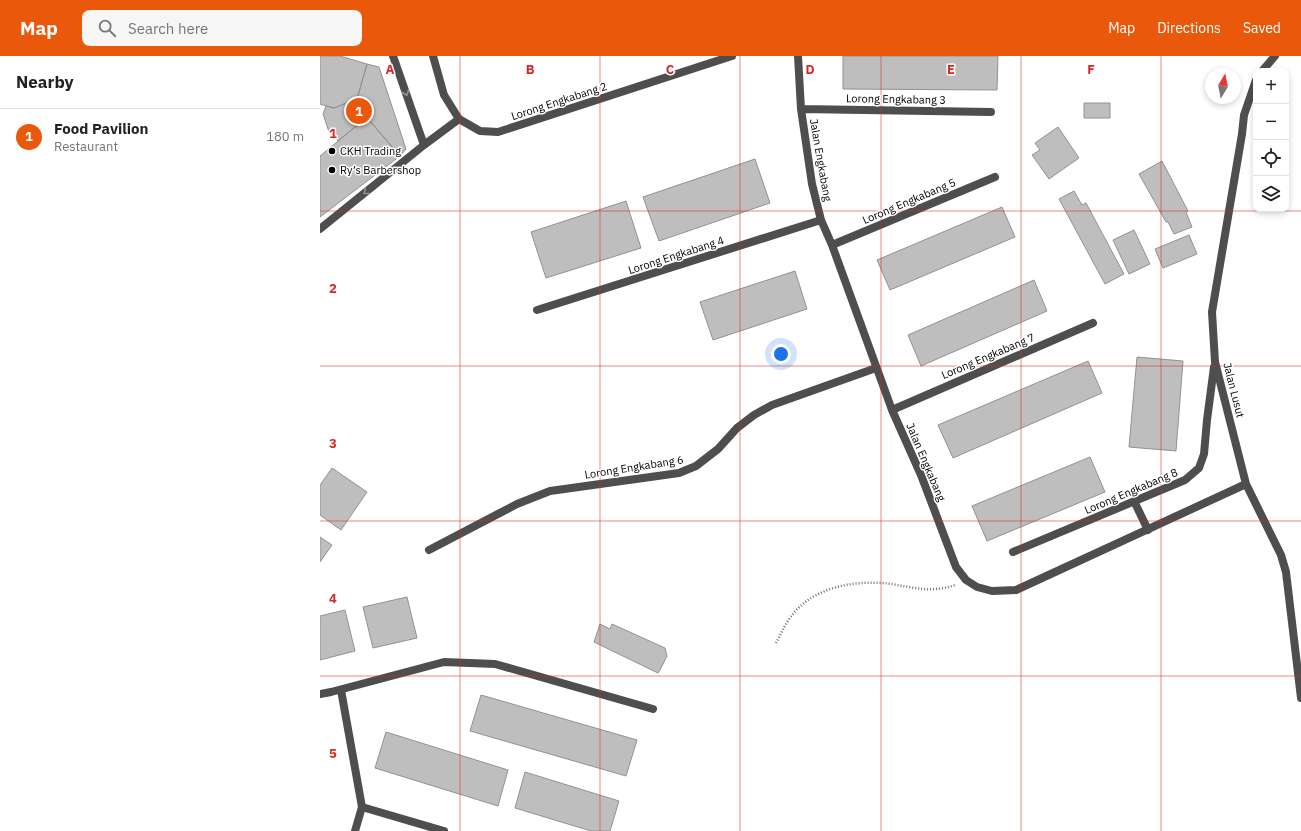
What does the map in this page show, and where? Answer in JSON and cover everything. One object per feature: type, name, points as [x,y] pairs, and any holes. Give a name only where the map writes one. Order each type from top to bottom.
[{"type":"street","points":[[393,56],[424,145]]},
{"type":"street","points":[[320,229],[458,119],[444,94],[433,56]]},
{"type":"street","name":"Lorong Engkabang 2","points":[[458,119],[480,131],[498,132],[732,56]]},
{"type":"street","name":"Jalan Engkabang","points":[[798,56],[801,109],[812,184],[821,220],[832,245],[892,410],[921,476],[956,567],[966,580],[977,587],[992,591],[1016,590],[1246,484]]},
{"type":"street","points":[[1265,68],[1275,56]]},
{"type":"street","name":"Jalan Lusut","points":[[1253,89],[1244,115],[1212,312],[1215,362],[1246,484],[1281,555],[1286,572],[1301,698]]},
{"type":"street","name":"Lorong Engkabang 3","points":[[801,109],[991,112]]},
{"type":"street","name":"Lorong Engkabang 5","points":[[832,245],[995,177]]},
{"type":"street","name":"Lorong Engkabang 4","points":[[537,310],[821,220]]},
{"type":"street","name":"Lorong Engkabang 7","points":[[892,410],[1093,323]]},
{"type":"street","name":"Lorong Engkabang 8","points":[[1013,552],[1185,480],[1199,468],[1204,454],[1215,362]]},
{"type":"street","name":"Lorong Engkabang 6","points":[[429,550],[517,504],[550,491],[678,473],[696,466],[718,449],[737,428],[754,415],[772,406],[876,368]]},
{"type":"street","points":[[1134,502],[1148,530]]},
{"type":"street","points":[[320,694],[341,690],[444,662],[495,664],[652,709]]},
{"type":"street","points":[[341,690],[362,807],[354,831]]},
{"type":"street","points":[[362,807],[444,831]]},
{"type":"path","points":[[776,643],[788,620],[803,604],[824,591],[850,584],[879,582],[937,590],[966,580]]},
{"type":"building","points":[[320,56],[340,56],[367,64],[357,99],[334,108],[320,104]]},
{"type":"building","points":[[843,56],[998,56],[997,90],[843,89]]},
{"type":"building","points":[[367,64],[379,67],[406,149],[400,156],[370,121],[360,123],[338,141],[329,132],[323,114],[326,106],[334,108],[357,99]]},
{"type":"building","points":[[1084,103],[1110,103],[1110,118],[1084,118]]},
{"type":"building","points":[[370,121],[400,156],[320,217],[320,156],[360,123]]},
{"type":"building","points":[[1058,127],[1079,158],[1049,179],[1032,155],[1040,150],[1035,143]]},
{"type":"building","points":[[755,159],[770,203],[659,241],[643,197]]},
{"type":"building","points":[[1162,161],[1188,211],[1186,212],[1192,227],[1174,234],[1139,174]]},
{"type":"building","points":[[1074,191],[1082,205],[1086,203],[1124,274],[1105,284],[1059,199]]},
{"type":"building","points":[[626,201],[641,248],[546,278],[531,232]]},
{"type":"building","points":[[1002,207],[1015,237],[890,290],[877,260]]},
{"type":"building","points":[[1134,230],[1150,264],[1129,274],[1113,240]]},
{"type":"building","points":[[1189,235],[1197,254],[1163,268],[1155,249]]},
{"type":"building","points":[[795,271],[807,309],[713,340],[700,302]]},
{"type":"building","points":[[1034,280],[1047,311],[921,366],[908,335]]},
{"type":"building","points":[[1137,357],[1183,361],[1176,451],[1129,447]]},
{"type":"building","points":[[1088,361],[1102,393],[953,458],[938,425]]},
{"type":"building","points":[[1090,457],[1105,492],[987,541],[972,506]]},
{"type":"building","points":[[332,468],[367,492],[341,530],[320,515],[320,485]]},
{"type":"building","points":[[320,537],[332,545],[320,562]]},
{"type":"building","points":[[407,597],[417,638],[373,648],[363,607]]},
{"type":"building","points":[[345,610],[355,651],[320,660],[320,616]]},
{"type":"building","points":[[600,624],[610,629],[612,624],[665,648],[667,656],[658,673],[594,642]]},
{"type":"building","points":[[481,695],[637,740],[626,776],[470,731]]},
{"type":"building","points":[[386,732],[508,770],[498,806],[375,768]]},
{"type":"building","points":[[525,772],[619,801],[610,831],[591,831],[515,808]]},
{"type":"place","name":"Food Pavilion","points":[[359,111]]},
{"type":"place","name":"CKH Trading","points":[[332,151]]},
{"type":"place","name":"Ry’s Barbershop","points":[[332,170]]}]
